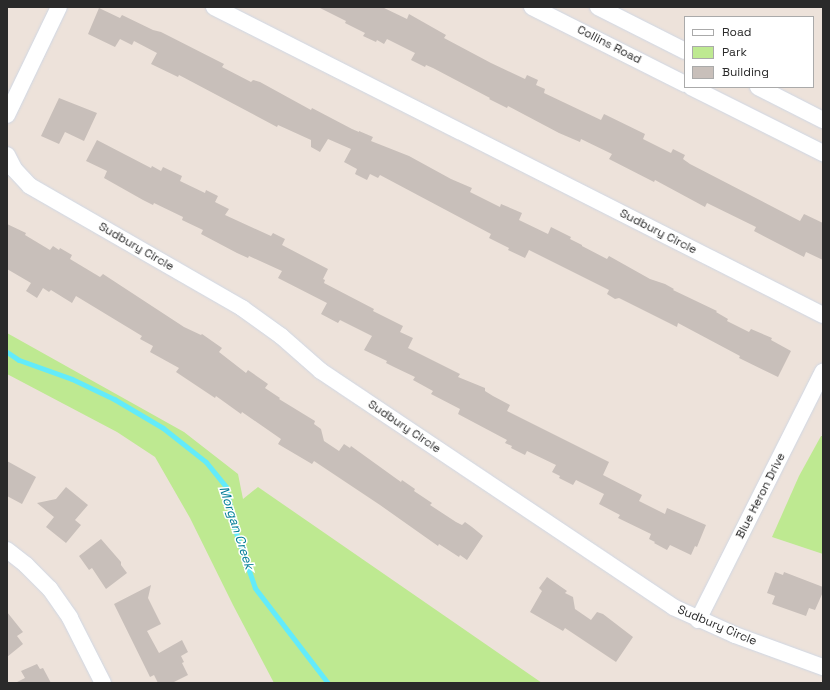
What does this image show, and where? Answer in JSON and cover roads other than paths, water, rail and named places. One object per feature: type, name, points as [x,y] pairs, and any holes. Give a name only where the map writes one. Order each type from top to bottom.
[{"type":"street","points":[[7,115],[58,7]]},
{"type":"street","name":"Sudbury Circle","points":[[214,7],[823,315]]},
{"type":"street","name":"Collins Road","points":[[532,7],[684,83]]},
{"type":"street","points":[[598,7],[684,50]]},
{"type":"street","points":[[693,88],[823,153]]},
{"type":"street","points":[[760,88],[823,120]]},
{"type":"street","name":"Sudbury Circle","points":[[7,154],[14,168],[30,186],[242,308],[279,334],[331,378],[672,607],[698,620],[823,667]]},
{"type":"street","name":"Blue Heron Drive","points":[[698,620],[823,372]]},
{"type":"street","points":[[7,550],[26,565],[50,589],[70,618],[103,683]]},
{"type":"waterway","name":"Morgan Creek","points":[[7,352],[19,360],[72,379],[114,399],[163,428],[206,462],[226,487],[235,530],[255,588],[328,683]]}]
